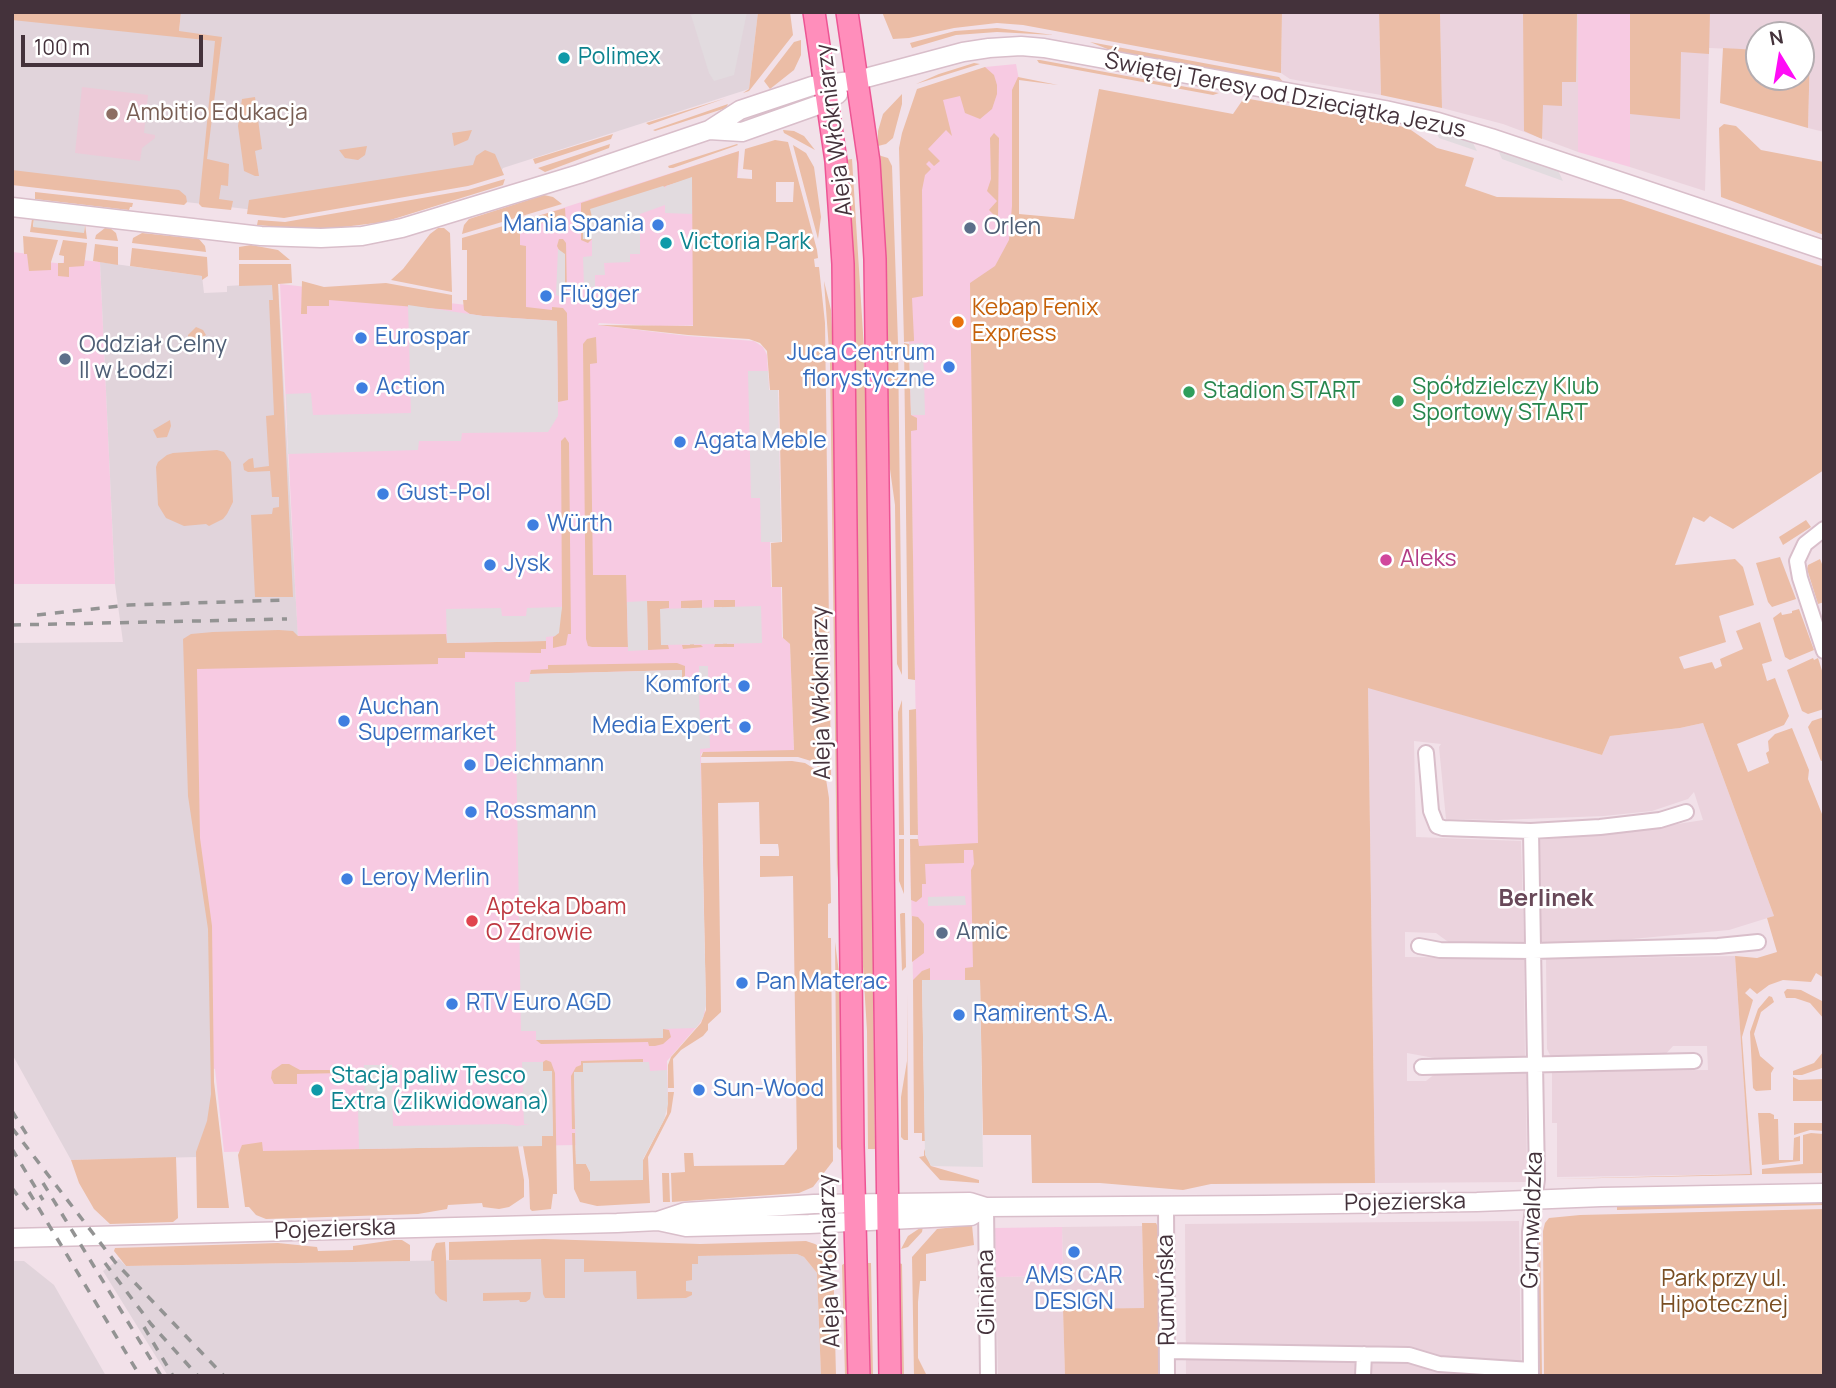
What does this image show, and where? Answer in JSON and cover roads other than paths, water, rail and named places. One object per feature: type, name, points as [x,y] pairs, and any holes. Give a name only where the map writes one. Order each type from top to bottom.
[{"type":"main road","name":"Aleja Włókniarzy","points":[[814,12],[827,92],[840,209],[844,303],[859,1376]]},
{"type":"main road","name":"Aleja Włókniarzy","points":[[847,12],[869,162],[875,270],[890,1376]]},
{"type":"street","name":"Świętej Teresy od Dzieciątka Jezus","points":[[12,207],[261,236],[321,239],[362,236],[422,223],[579,174],[709,130],[740,110],[827,92],[858,80],[976,50],[1021,46],[1385,110],[1438,122],[1824,250]]},
{"type":"street","points":[[1824,529],[1805,544],[1797,561],[1824,650]]},
{"type":"street","points":[[1426,753],[1431,811],[1437,826],[1443,828],[1531,831],[1600,827],[1660,820],[1686,812]]},
{"type":"street","name":"Grunwaldzka","points":[[1531,831],[1537,1179],[1530,1232],[1531,1373]]},
{"type":"street","points":[[1419,946],[1440,950],[1533,951],[1718,946],[1758,942]]},
{"type":"street","points":[[1422,1067],[1694,1061]]},
{"type":"street","name":"Pojezierska","points":[[12,1238],[658,1221],[685,1212],[886,1212],[971,1216],[986,1207],[1477,1202],[1824,1193]]},
{"type":"street","name":"Rumuńska","points":[[1166,1205],[1167,1376]]},
{"type":"street","name":"Gliniana","points":[[986,1207],[988,1376]]},
{"type":"street","points":[[1167,1350],[1409,1355],[1439,1364],[1531,1373]]},
{"type":"street","points":[[1363,1376],[1364,1354]]},
{"type":"railway","points":[[37,615],[129,605],[288,600]]},
{"type":"railway","points":[[12,625],[287,619]]},
{"type":"railway","points":[[12,1111],[27,1135]]},
{"type":"railway","points":[[12,1128],[115,1262],[224,1376]]},
{"type":"railway","points":[[12,1149],[43,1200]]},
{"type":"railway","points":[[43,1183],[161,1376]]},
{"type":"railway","points":[[12,1188],[32,1215]]},
{"type":"railway","points":[[29,1192],[140,1376]]},
{"type":"railway","points":[[105,1263],[151,1324],[198,1376]]},
{"type":"railway","points":[[144,1327],[173,1376]]},
{"type":"place","name":"Polimex","points":[[564,58]]},
{"type":"place","name":"Ambitio Edukacja","points":[[112,114]]},
{"type":"place","name":"Mania Spania","points":[[658,225]]},
{"type":"place","name":"Orlen","points":[[970,228]]},
{"type":"place","name":"Victoria Park","points":[[666,243]]},
{"type":"place","name":"Flügger","points":[[546,296]]},
{"type":"place","name":"Kebap Fenix Express","points":[[958,322]]},
{"type":"place","name":"Eurospar","points":[[361,338]]},
{"type":"place","name":"Oddział Celny II w Łodzi","points":[[65,359]]},
{"type":"place","name":"Juca Centrum florystyczne","points":[[949,367]]},
{"type":"place","name":"Action","points":[[362,388]]},
{"type":"place","name":"Stadion START","points":[[1189,392]]},
{"type":"place","name":"Spółdzielczy Klub Sportowy START","points":[[1398,401]]},
{"type":"place","name":"Agata Meble","points":[[680,442]]},
{"type":"place","name":"Gust-Pol","points":[[383,494]]},
{"type":"place","name":"Würth","points":[[533,525]]},
{"type":"place","name":"Aleks","points":[[1386,560]]},
{"type":"place","name":"Jysk","points":[[490,565]]},
{"type":"place","name":"Komfort","points":[[744,686]]},
{"type":"place","name":"Auchan Supermarket","points":[[344,721]]},
{"type":"place","name":"Media Expert","points":[[745,727]]},
{"type":"place","name":"Deichmann","points":[[470,765]]},
{"type":"place","name":"Rossmann","points":[[471,812]]},
{"type":"place","name":"Leroy Merlin","points":[[347,879]]},
{"type":"place","name":"Apteka Dbam O Zdrowie","points":[[472,921]]},
{"type":"place","name":"Amic","points":[[942,933]]},
{"type":"place","name":"Pan Materac","points":[[742,983]]},
{"type":"place","name":"RTV Euro AGD","points":[[452,1004]]},
{"type":"place","name":"Ramirent S.A.","points":[[959,1015]]},
{"type":"place","name":"Stacja paliw Tesco Extra (zlikwidowana)","points":[[317,1090]]},
{"type":"place","name":"Sun-Wood","points":[[699,1090]]},
{"type":"place","name":"AMS CAR DESIGN","points":[[1074,1252]]},
{"type":"district","name":"Berlinek","points":[[1546,899]]},
{"type":"park label","name":"Park przy ul. Hipotecznej","points":[[1724,1293]]}]
